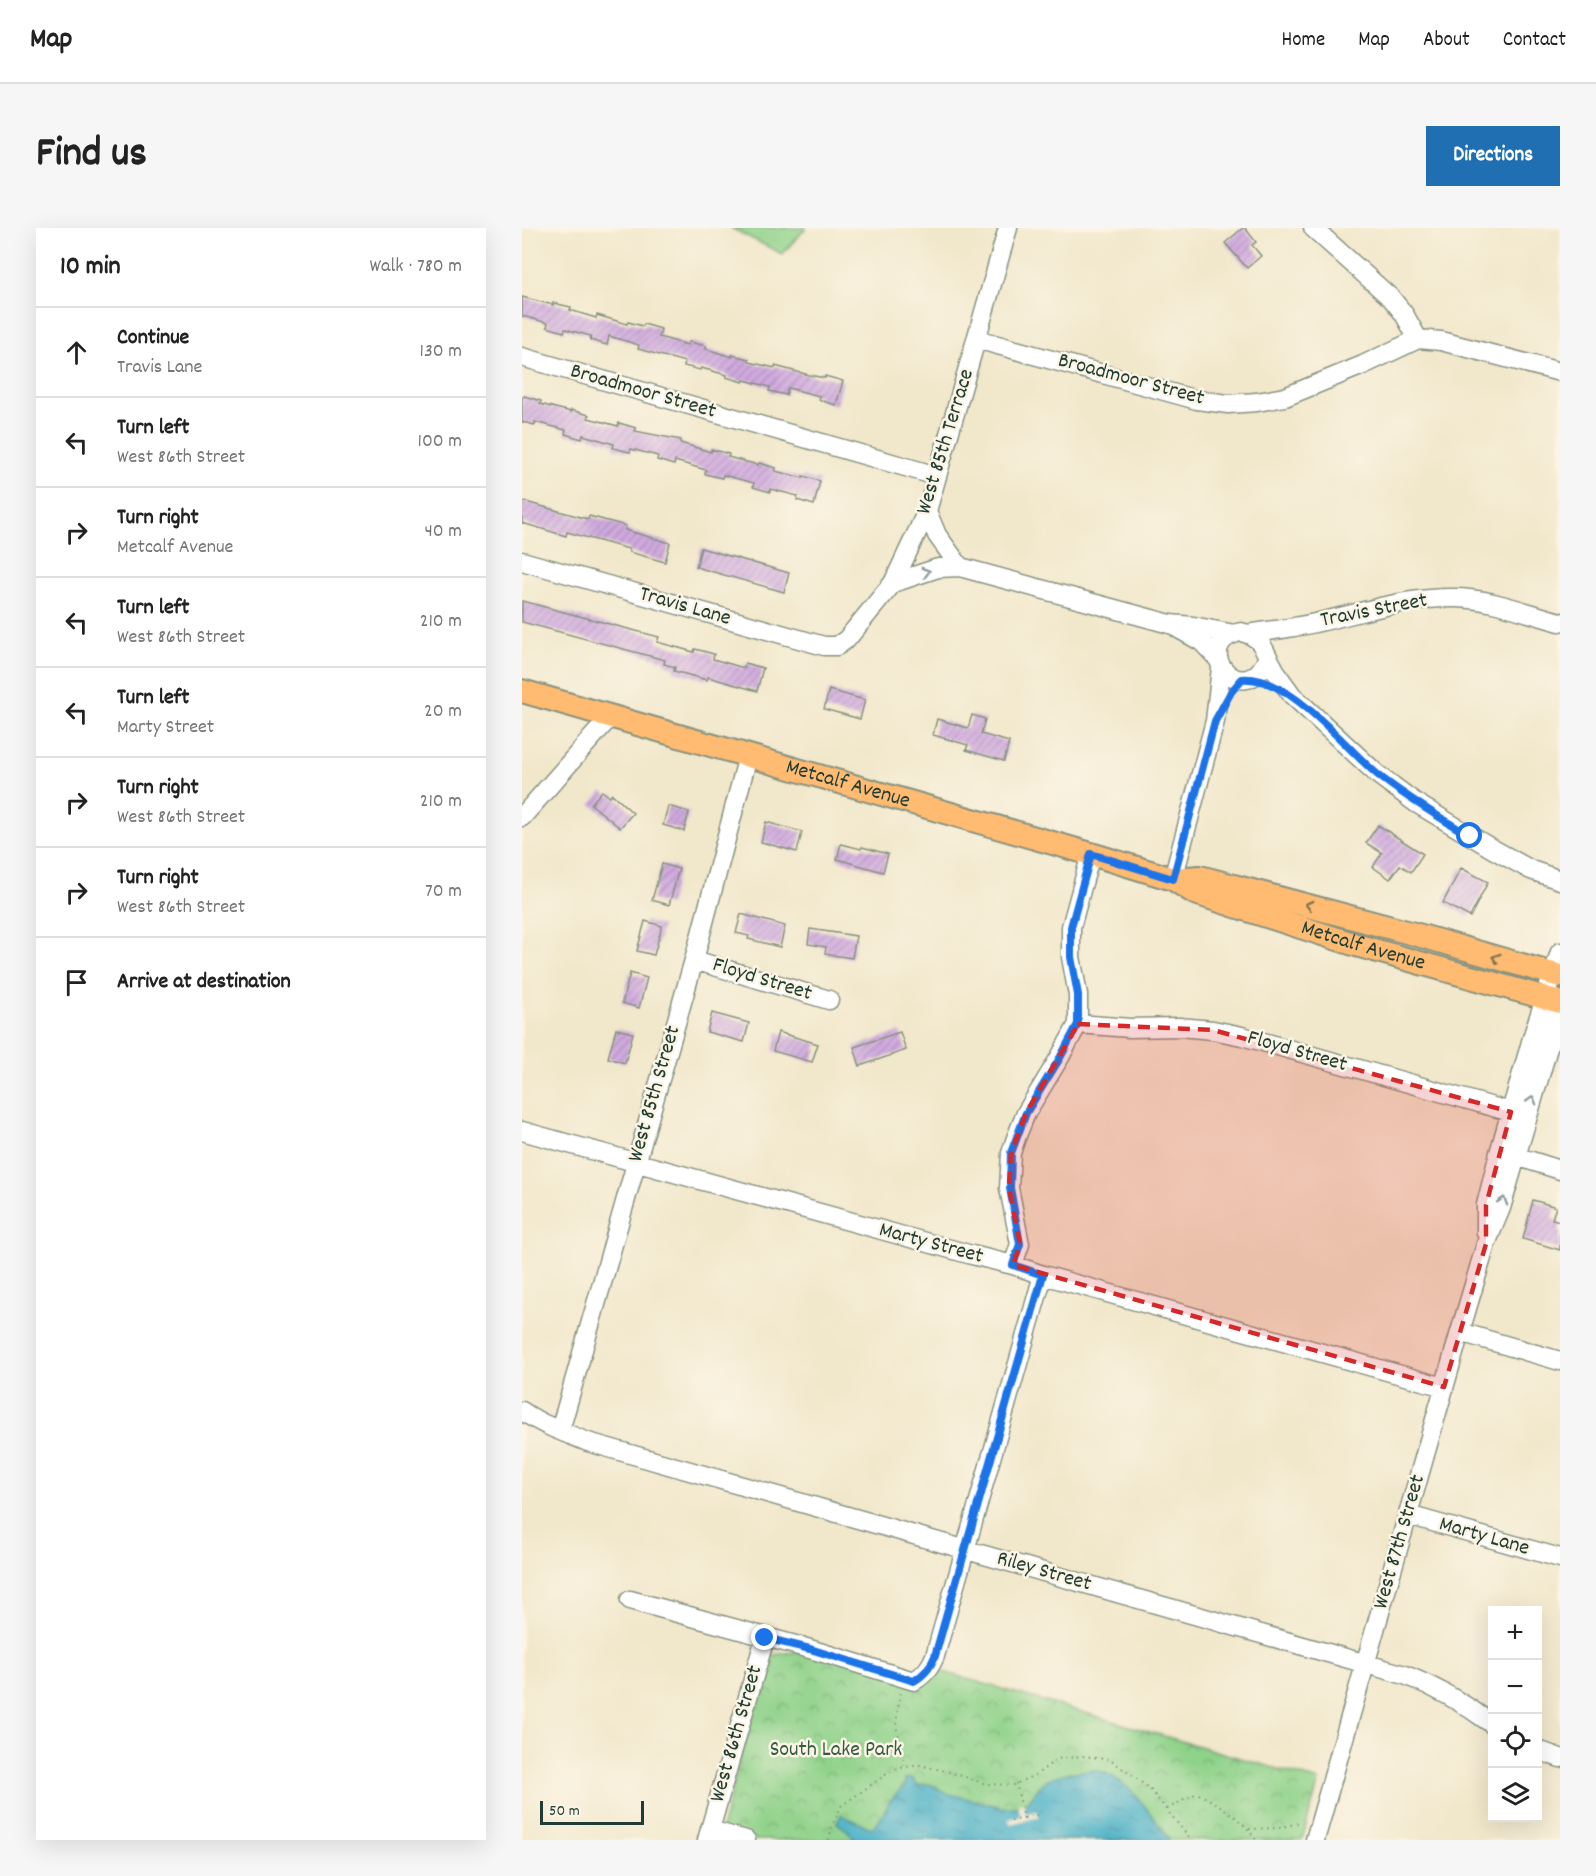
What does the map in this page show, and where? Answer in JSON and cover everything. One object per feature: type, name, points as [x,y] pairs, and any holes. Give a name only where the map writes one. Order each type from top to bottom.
[{"type":"main road","name":"Metcalf Avenue","points":[[522,691],[1091,854],[1173,879],[1195,893],[1356,945],[1555,1003]]},
{"type":"main road","name":"Metcalf Avenue","points":[[1173,879],[1200,877],[1418,935],[1556,975]]},
{"type":"street","name":"West 85th Terrace","points":[[847,639],[893,583],[927,511],[1008,228]]},
{"type":"street","points":[[1313,228],[1392,299],[1404,314],[1418,339],[1441,341],[1560,372]]},
{"type":"street","name":"Broadmoor Street","points":[[976,339],[1197,400],[1228,404],[1285,397],[1363,365],[1418,339]]},
{"type":"street","name":"Broadmoor Street","points":[[522,357],[937,476]]},
{"type":"street","points":[[927,511],[938,535],[960,567]]},
{"type":"street","name":"Travis Lane","points":[[522,561],[824,646],[837,646],[847,639]]},
{"type":"street","name":"Travis Street","points":[[893,583],[938,568],[960,567],[1170,624],[1241,634],[1294,627],[1397,602],[1430,598],[1458,598],[1487,602],[1560,622]]},
{"type":"street","name":"Travis Street","points":[[1170,624],[1202,642],[1220,664]]},
{"type":"street","name":"Travis Street","points":[[1266,654],[1294,627]]},
{"type":"street","points":[[1173,879],[1215,721],[1220,664],[1219,648],[1222,642],[1241,634],[1260,642],[1279,677],[1292,695],[1377,774],[1416,803],[1531,870],[1560,880]]},
{"type":"street","points":[[1215,721],[1231,692],[1245,679],[1260,671],[1266,654]]},
{"type":"street","points":[[1220,664],[1232,677],[1263,681],[1292,695]]},
{"type":"street","points":[[522,816],[611,716]]},
{"type":"street","name":"West 85th Street","points":[[558,1430],[563,1420],[694,960],[748,756]]},
{"type":"street","points":[[1013,1265],[1020,1244],[1010,1188],[1011,1153],[1026,1113],[1078,1024],[1078,995],[1071,957],[1071,927],[1091,854]]},
{"type":"street","name":"West 87th Street","points":[[1315,1840],[1486,1244],[1501,1208],[1516,1156],[1555,1042],[1556,975],[1560,952]]},
{"type":"street","name":"Floyd Street","points":[[694,960],[829,1000]]},
{"type":"street","name":"West 87th Street","points":[[1486,1244],[1486,1205],[1510,1112],[1555,1003]]},
{"type":"street","name":"Floyd Street","points":[[1078,1024],[1213,1030],[1242,1036],[1510,1112]]},
{"type":"street","name":"Marty Street","points":[[522,1131],[1013,1265],[1444,1387]]},
{"type":"street","points":[[1516,1156],[1560,1170]]},
{"type":"street","name":"West 86th Street","points":[[709,1835],[765,1638],[810,1649],[914,1681],[930,1668],[1043,1275]]},
{"type":"street","points":[[1460,1332],[1560,1361]]},
{"type":"street","name":"Riley Street","points":[[522,1411],[558,1430],[610,1448],[1422,1681],[1460,1701],[1488,1721]]},
{"type":"street","name":"Marty Lane","points":[[1408,1515],[1560,1558]]},
{"type":"street","points":[[630,1600],[765,1638]]},
{"type":"street","points":[[1542,1751],[1560,1758]]},
{"type":"street","points":[[709,1835],[746,1840]]},
{"type":"path","points":[[900,1693],[896,1725],[905,1766]]},
{"type":"path","points":[[829,1840],[832,1826],[841,1806],[888,1773],[905,1766],[929,1767],[986,1784],[1013,1785],[1037,1774],[1057,1760],[1083,1756],[1111,1760],[1149,1788],[1191,1840]]},
{"type":"path","points":[[1016,1784],[1024,1818]]},
{"type":"path","points":[[1167,1809],[1197,1793],[1234,1816],[1249,1829],[1256,1840]]},
{"type":"path","points":[[1011,1821],[1037,1815]]},
{"type":"path","points":[[1249,1829],[1279,1828],[1302,1822]]},
{"type":"highlighted area","points":[[1078,1024],[1213,1030],[1511,1112],[1486,1205],[1486,1244],[1444,1387],[1013,1265],[1020,1244],[1009,1188],[1011,1153],[1026,1113]]},
{"type":"green space","points":[[731,228],[806,228],[782,254]]},
{"type":"green space","name":"South Lake Park","points":[[810,1649],[914,1681],[930,1668],[1319,1781],[1302,1840],[718,1840],[769,1656]]},
{"type":"water","points":[[1094,1770],[1118,1780],[1128,1788],[1170,1840],[855,1840],[837,1823],[841,1815],[871,1828],[880,1819],[891,1800],[905,1786],[905,1779],[912,1778],[917,1785],[930,1784],[945,1793],[1001,1807],[1012,1807],[1020,1806],[1030,1800],[1040,1786],[1052,1777]]},
{"type":"pier","points":[[1023,1802],[1026,1814],[1037,1811],[1039,1817],[1010,1824],[1009,1819],[1021,1816],[1018,1804]]},
{"type":"building","points":[[1243,228],[1256,242],[1252,245],[1261,256],[1247,268],[1225,243]]},
{"type":"building","points":[[522,297],[571,307],[570,310],[596,318],[597,315],[627,324],[628,322],[643,326],[644,324],[661,329],[659,337],[688,345],[689,342],[706,346],[706,349],[732,357],[732,355],[749,359],[749,362],[843,381],[836,405],[819,400],[820,396],[788,388],[786,395],[769,391],[770,387],[744,380],[743,382],[701,368],[700,370],[684,366],[685,362],[638,349],[639,345],[609,336],[607,345],[590,340],[591,336],[547,327],[548,323],[522,316]]},
{"type":"building","points":[[524,396],[541,401],[540,404],[589,415],[588,418],[618,426],[619,423],[636,428],[635,431],[681,440],[680,443],[711,452],[711,449],[729,454],[728,457],[776,468],[775,471],[820,481],[814,505],[797,500],[798,496],[753,487],[754,483],[723,475],[722,478],[705,474],[706,470],[675,461],[674,465],[657,460],[658,456],[631,449],[630,452],[613,448],[614,444],[583,435],[582,439],[565,434],[566,430],[535,422],[535,425],[522,422],[522,398]]},
{"type":"building","points":[[522,501],[588,519],[589,516],[626,526],[625,530],[670,543],[665,562],[629,552],[629,549],[567,532],[566,536],[522,523]]},
{"type":"building","points":[[701,548],[789,573],[784,592],[696,567]]},
{"type":"building","points":[[522,601],[659,637],[657,642],[694,652],[695,649],[714,654],[713,659],[744,668],[745,663],[763,668],[757,691],[708,677],[707,680],[674,671],[675,667],[664,664],[665,660],[522,622]]},
{"type":"building","points":[[829,690],[865,700],[860,719],[824,709]]},
{"type":"building","points":[[972,715],[985,719],[981,734],[1009,742],[1004,761],[966,750],[968,745],[933,735],[937,719],[968,728]]},
{"type":"building","points":[[602,791],[610,797],[612,794],[633,813],[620,828],[591,804]]},
{"type":"building","points":[[668,806],[689,812],[684,831],[663,825]]},
{"type":"building","points":[[766,822],[802,832],[797,852],[761,842]]},
{"type":"building","points":[[1378,825],[1423,854],[1411,872],[1400,865],[1390,879],[1373,867],[1382,853],[1366,843]]},
{"type":"building","points":[[841,844],[888,854],[883,872],[837,859]]},
{"type":"building","points":[[662,864],[679,869],[669,905],[652,900]]},
{"type":"building","points":[[1461,868],[1488,882],[1470,917],[1443,903]]},
{"type":"building","points":[[741,914],[785,926],[780,947],[748,939],[749,936],[736,933]]},
{"type":"building","points":[[645,921],[662,926],[654,955],[637,951]]},
{"type":"building","points":[[810,929],[856,936],[852,958],[825,954],[826,947],[808,944]]},
{"type":"building","points":[[630,973],[647,978],[639,1008],[622,1003]]},
{"type":"building","points":[[712,1013],[749,1023],[744,1042],[707,1032]]},
{"type":"building","points":[[616,1029],[633,1033],[625,1063],[608,1058]]},
{"type":"building","points":[[778,1032],[818,1044],[812,1062],[773,1051]]},
{"type":"building","points":[[900,1032],[906,1050],[860,1066],[854,1047]]},
{"type":"building","points":[[1533,1200],[1556,1207],[1552,1219],[1560,1221],[1560,1250],[1523,1239]]},
{"type":"route","points":[[765,1638],[810,1649],[914,1681],[930,1668],[1043,1275],[1013,1265],[1020,1244],[1010,1188],[1011,1153],[1026,1113],[1078,1024],[1078,995],[1071,957],[1071,927],[1091,854],[1173,879],[1215,721],[1231,692],[1242,679],[1263,681],[1292,695],[1377,774],[1416,803],[1470,836]]}]
